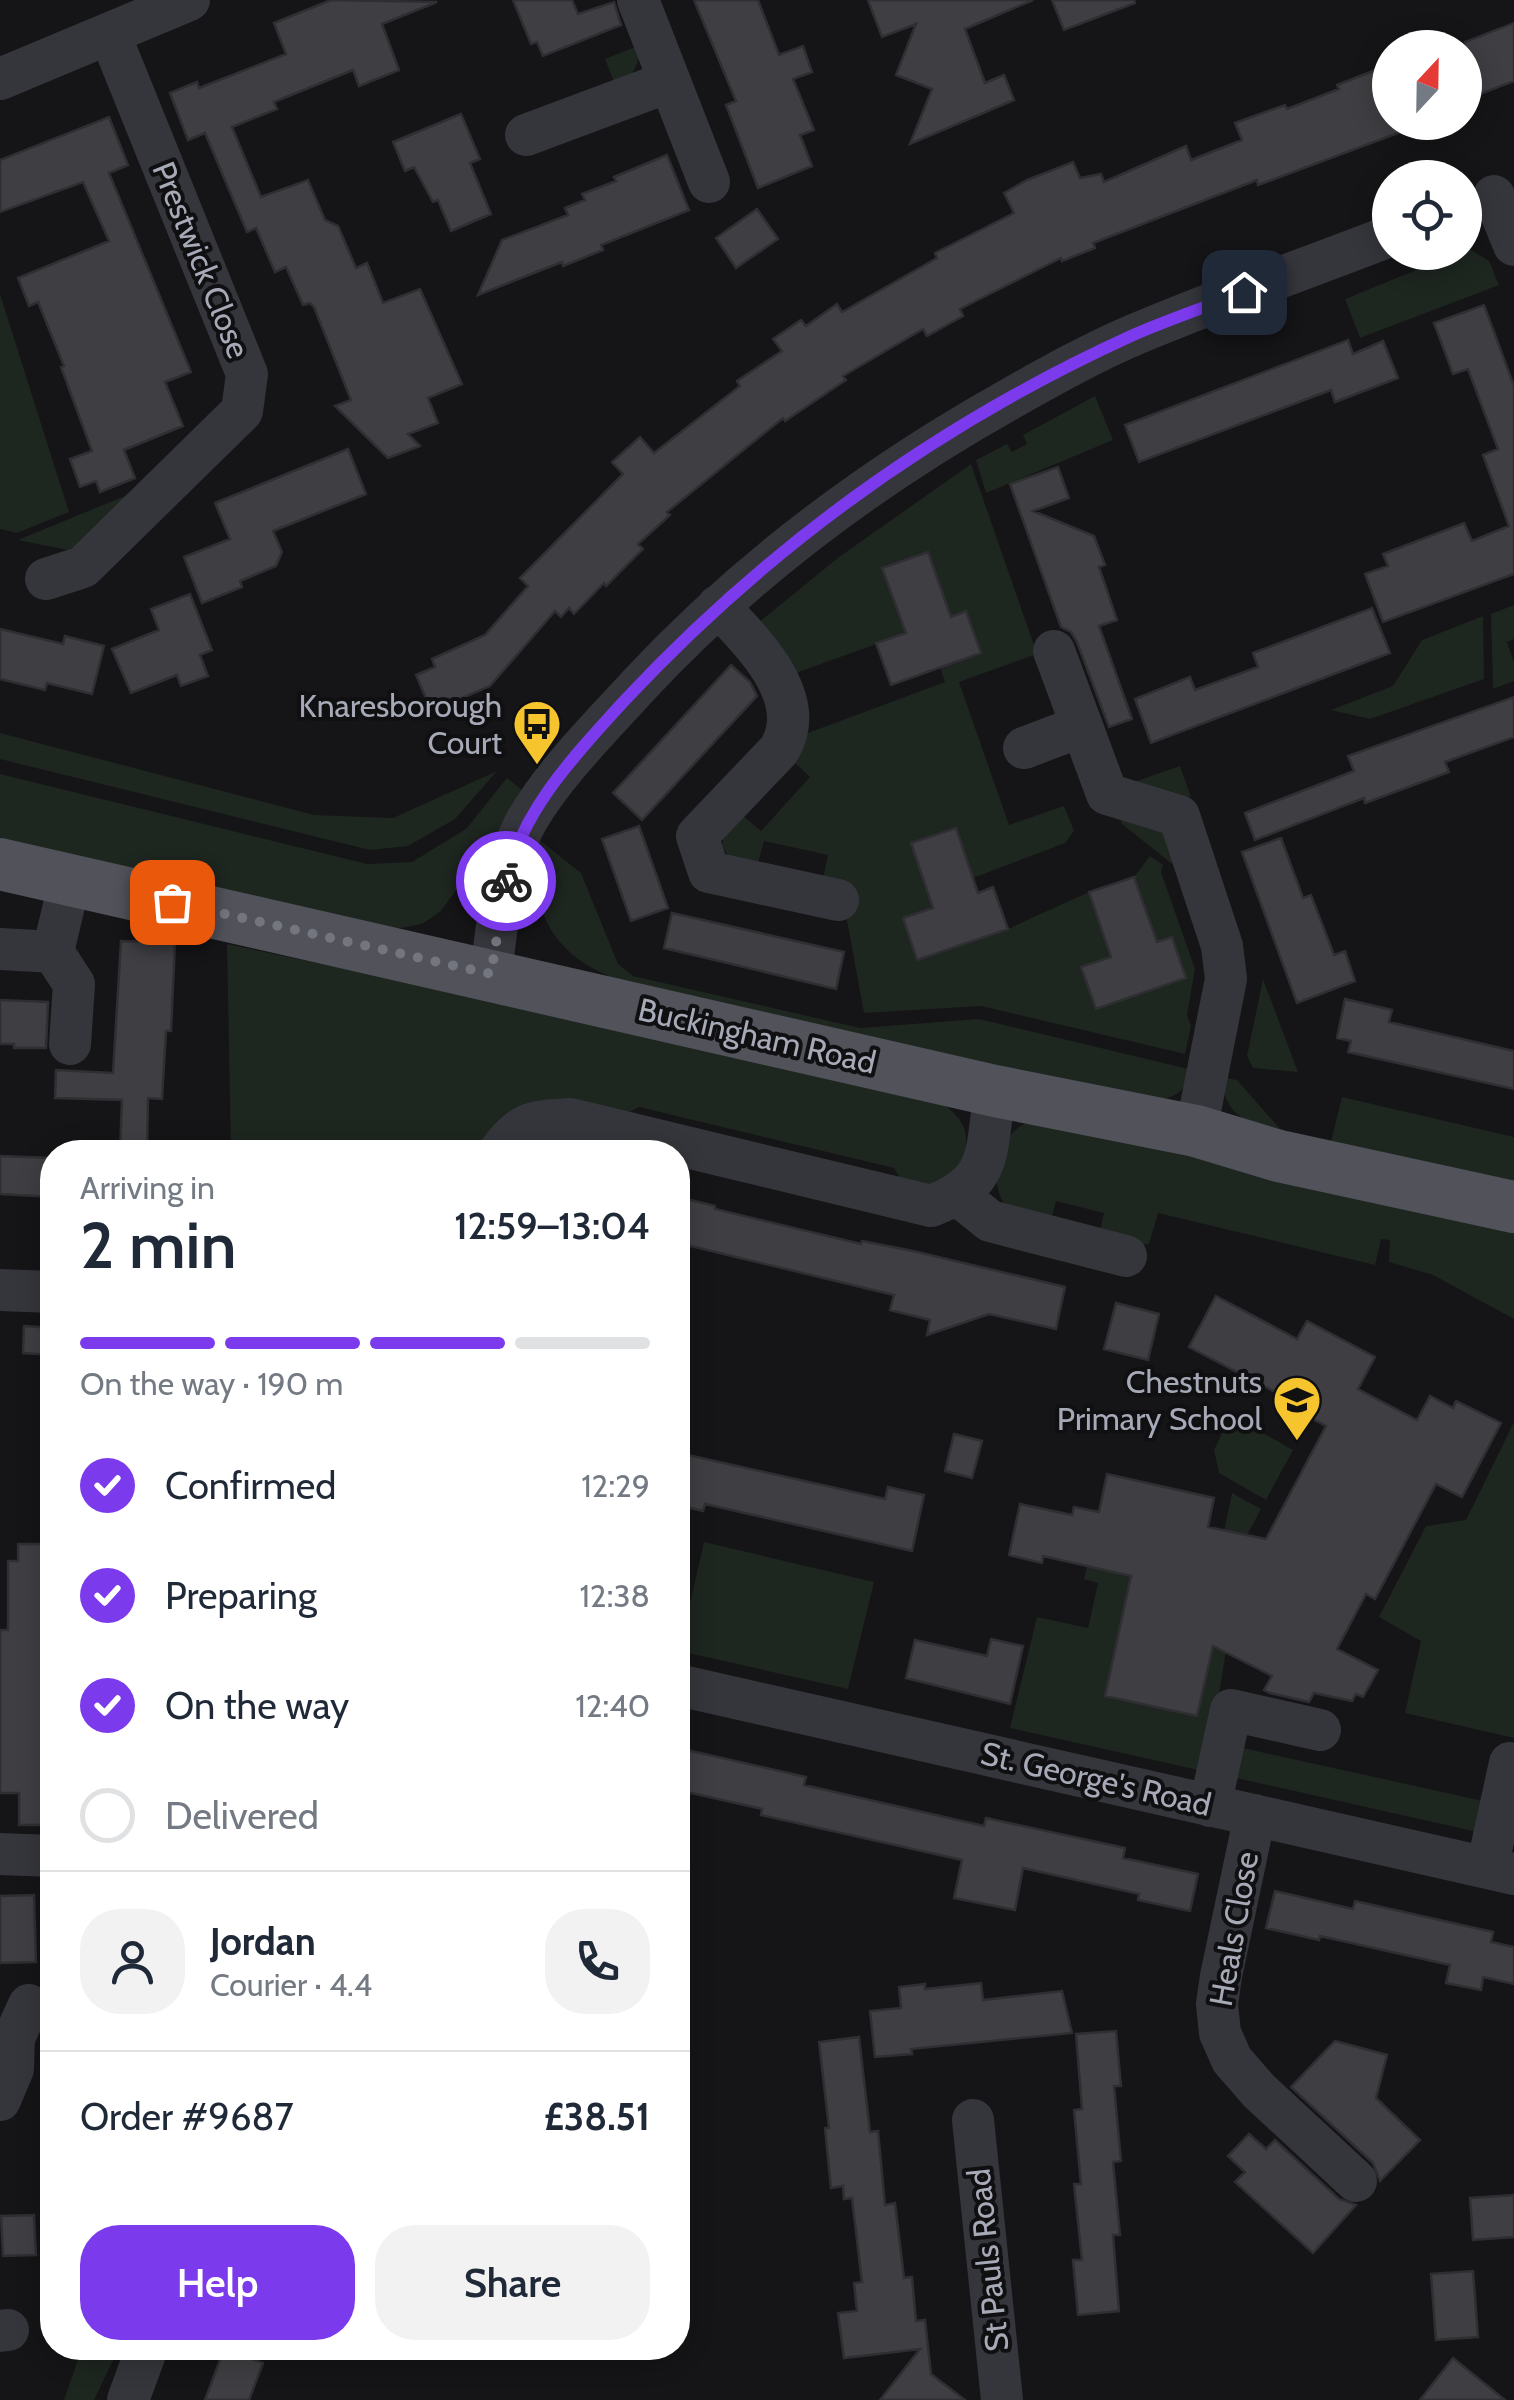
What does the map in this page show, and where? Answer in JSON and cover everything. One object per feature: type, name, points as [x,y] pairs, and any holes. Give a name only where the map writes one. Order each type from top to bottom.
[{"type":"main road","name":"Buckingham Road","points":[[0,864],[995,1091],[1196,1131],[1279,1156],[1514,1207]]},
{"type":"street","points":[[0,80],[190,0]]},
{"type":"street","points":[[638,0],[710,182]]},
{"type":"street","name":"Prestwick Close","points":[[46,579],[83,568],[242,411],[247,374],[110,35]]},
{"type":"street","points":[[526,135],[668,82]]},
{"type":"street","points":[[1491,197],[1514,245]]},
{"type":"street","points":[[491,974],[508,871],[526,821],[581,748],[718,606],[830,512],[954,430],[1063,369],[1134,335],[1372,243]]},
{"type":"street","points":[[718,606],[781,683],[789,712],[788,735],[779,750],[697,836],[708,872],[838,900]]},
{"type":"street","points":[[1054,651],[1107,794],[1179,816],[1222,946],[1226,980],[1196,1131]]},
{"type":"street","points":[[1024,748],[1082,726]]},
{"type":"street","points":[[70,880],[53,952],[74,984],[70,1044]]},
{"type":"street","points":[[0,948],[53,952]]},
{"type":"street","points":[[690,1148],[931,1206],[959,1196],[980,1175],[995,1091]]},
{"type":"street","points":[[507,1140],[513,1132],[539,1121],[570,1119],[657,1140]]},
{"type":"street","points":[[959,1196],[990,1221],[1126,1256]]},
{"type":"street","points":[[0,1290],[40,1292]]},
{"type":"street","name":"St. George's Road","points":[[690,1687],[1500,1871]]},
{"type":"street","points":[[1210,1806],[1231,1710],[1320,1730]]},
{"type":"street","points":[[1500,1871],[1510,1763]]},
{"type":"street","name":"Heals Close","points":[[1254,1816],[1217,2004],[1220,2033],[1249,2102],[1356,2182]]},
{"type":"street","points":[[0,1854],[40,1856]]},
{"type":"street","points":[[0,2100],[13,2068],[14,2038],[29,2005]]},
{"type":"street","name":"St Pauls Road","points":[[973,2120],[1002,2400]]},
{"type":"street","points":[[128,2400],[143,2360]]},
{"type":"shaded area","points":[[640,45],[634,69],[616,87],[605,59]]},
{"type":"shaded area","points":[[1482,257],[1489,261],[1499,285],[1360,338],[1345,299],[1416,270],[1482,270]]},
{"type":"shaded area","points":[[0,294],[69,512],[17,533],[0,529]]},
{"type":"shaded area","points":[[1095,396],[1113,440],[986,493],[976,460],[1007,444],[1012,452],[1027,444],[1023,435]]},
{"type":"shaded area","points":[[971,464],[1037,654],[959,682],[1009,825],[1064,806],[1074,831],[1065,843],[973,878],[956,828],[911,843],[927,893],[943,905],[917,959],[1008,929],[1089,892],[1106,942],[1116,939],[1096,1009],[1186,979],[1172,937],[1135,949],[1150,923],[1134,877],[1150,856],[1163,865],[1161,872],[1195,969],[1185,1054],[981,1006],[864,1013],[846,915],[823,878],[828,855],[764,841],[758,863],[729,857],[722,846],[724,832],[741,814],[761,831],[810,777],[792,760],[805,734],[945,682],[940,667],[966,612],[793,674],[753,627],[839,557]]},
{"type":"shaded area","points":[[137,491],[73,551],[18,540]]},
{"type":"shaded area","points":[[1514,605],[1514,639],[1507,642],[1514,662],[1514,681],[1493,689],[1491,614]]},
{"type":"shaded area","points":[[1483,616],[1484,679],[1370,719],[1331,710],[1393,686],[1422,640]]},
{"type":"shaded area","points":[[0,733],[314,815],[393,818],[497,771],[455,819],[408,846],[370,850],[0,759]]},
{"type":"shaded area","points":[[1180,766],[1191,797],[1165,801],[1134,782]]},
{"type":"shaded area","points":[[0,774],[367,864],[412,862],[466,829],[507,778],[526,793],[441,911],[422,924],[390,930],[0,844]]},
{"type":"shaded area","points":[[1119,814],[1155,821],[1176,852],[1172,864],[1122,824]]},
{"type":"shaded area","points":[[537,838],[581,873],[618,964],[633,976],[860,1028],[979,1019],[1197,1071],[1179,1092],[1152,1102],[620,982],[578,959],[554,934],[536,888]]},
{"type":"shaded area","points":[[227,944],[927,1091],[962,1123],[967,1142],[963,1170],[938,1186],[906,1188],[894,1168],[639,1107],[622,1116],[527,1140],[231,1140]]},
{"type":"shaded area","points":[[1263,979],[1298,1072],[1253,1068],[1247,1056]]},
{"type":"shaded area","points":[[1220,1077],[1237,1080],[1280,1129],[1238,1115],[1228,1101]]},
{"type":"shaded area","points":[[1342,1097],[1514,1137],[1514,1184],[1331,1142]]},
{"type":"shaded area","points":[[1050,1119],[1514,1223],[1514,1319],[1433,1275],[1389,1262],[1390,1240],[1381,1239],[1375,1265],[1158,1213],[1149,1244],[1128,1247],[1098,1239],[1104,1213],[1056,1201],[1049,1227],[1021,1219],[1001,1198],[998,1159],[1019,1127]]},
{"type":"shaded area","points":[[1514,1422],[1514,1738],[1405,1713],[1421,1641],[1379,1617],[1426,1526],[1466,1520]]},
{"type":"shaded area","points":[[1245,1423],[1293,1450],[1266,1500],[1219,1473],[1214,1450],[1223,1431]]},
{"type":"shaded area","points":[[1232,1493],[1261,1509],[1208,1608]]},
{"type":"shaded area","points":[[704,1542],[874,1582],[848,1689],[690,1653],[690,1603]]},
{"type":"shaded area","points":[[1087,1566],[1149,1580],[1125,1603],[1105,1697],[1197,1716],[1218,1623],[1230,1625],[1207,1772],[1010,1728],[1037,1617],[1088,1628],[1098,1583],[1084,1579]]},
{"type":"shaded area","points":[[1234,1746],[1492,1803],[1482,1833],[1227,1776]]},
{"type":"shaded area","points":[[78,2360],[113,2360],[94,2400],[64,2400]]},
{"type":"building","points":[[331,0],[437,2],[382,24],[399,70],[359,86],[353,70],[274,102],[277,109],[232,127],[261,197],[308,180],[325,220],[338,226],[356,268],[367,263],[383,303],[420,289],[462,384],[428,398],[438,423],[408,434],[420,446],[388,458],[335,406],[351,400],[314,307],[310,303],[303,305],[286,267],[275,272],[256,228],[247,232],[205,133],[188,140],[170,93],[197,82],[199,88],[286,54],[274,23]]},
{"type":"building","points":[[513,0],[572,0],[578,14],[614,2],[621,25],[543,56],[537,42],[531,44]]},
{"type":"building","points":[[694,0],[758,0],[779,55],[803,46],[812,72],[793,79],[814,130],[800,135],[812,166],[758,188],[726,105],[736,101]]},
{"type":"building","points":[[868,0],[1033,0],[965,29],[985,83],[1004,75],[1014,100],[910,144],[932,89],[896,75],[916,24],[882,37]]},
{"type":"building","points":[[1052,0],[1134,0],[1135,3],[1064,30]]},
{"type":"building","points":[[1514,23],[1514,81],[1482,93],[1482,35]]},
{"type":"building","points":[[1372,71],[1372,140],[1380,140],[1258,185],[1257,180],[1093,243],[1095,248],[1062,261],[1061,258],[960,309],[963,316],[927,336],[923,329],[843,376],[846,380],[785,421],[783,418],[667,512],[670,515],[638,544],[643,549],[606,586],[604,583],[574,614],[569,608],[561,617],[555,611],[490,686],[430,708],[416,675],[435,667],[432,659],[485,635],[528,586],[520,578],[623,474],[612,462],[640,437],[654,453],[740,386],[737,381],[782,351],[773,339],[801,320],[806,326],[837,304],[842,312],[937,258],[935,253],[1014,213],[1004,193],[1027,180],[1073,162],[1080,178],[1101,174],[1104,182],[1186,146],[1191,160],[1242,140],[1235,123],[1285,105],[1287,109],[1339,89],[1337,85]]},
{"type":"building","points":[[461,114],[480,159],[470,163],[491,214],[451,231],[438,200],[433,202],[414,167],[405,171],[393,142]]},
{"type":"building","points":[[109,117],[128,165],[109,173],[191,372],[165,382],[183,426],[124,450],[135,478],[100,492],[96,481],[80,487],[70,459],[92,451],[38,302],[29,306],[18,278],[109,241],[83,182],[0,212],[0,160]]},
{"type":"building","points":[[667,155],[689,210],[601,245],[603,250],[478,295],[502,240],[568,215],[565,208],[585,200],[582,194]]},
{"type":"building","points":[[757,209],[778,239],[736,268],[716,238]]},
{"type":"building","points":[[1484,305],[1514,386],[1514,574],[1383,622],[1365,574],[1388,566],[1383,554],[1464,523],[1472,541],[1509,526],[1483,455],[1498,449],[1468,369],[1453,374],[1434,323]]},
{"type":"building","points":[[1348,340],[1353,354],[1383,341],[1398,378],[1335,402],[1331,390],[1139,462],[1125,425]]},
{"type":"building","points":[[348,449],[366,494],[273,531],[282,552],[276,566],[240,581],[242,587],[202,603],[184,557],[230,539],[215,503]]},
{"type":"building","points":[[1058,467],[1069,498],[1033,511],[1094,536],[1105,565],[1099,567],[1117,620],[1099,626],[1132,719],[1109,727],[1077,642],[1071,632],[1061,627],[1010,484]]},
{"type":"building","points":[[928,552],[951,617],[966,611],[981,653],[891,685],[876,643],[906,633],[882,568]]},
{"type":"building","points":[[190,594],[212,650],[200,655],[208,676],[181,686],[177,675],[131,693],[112,649],[159,630],[151,609]]},
{"type":"building","points":[[1372,608],[1390,653],[1151,743],[1135,699],[1190,677],[1195,690],[1258,667],[1253,653]]},
{"type":"building","points":[[0,629],[63,644],[65,636],[104,646],[92,694],[47,683],[45,690],[0,679]]},
{"type":"building","points":[[731,665],[750,682],[757,696],[642,820],[613,793]]},
{"type":"building","points":[[1514,697],[1514,737],[1445,762],[1449,772],[1365,803],[1364,798],[1255,840],[1245,813],[1354,771],[1348,756]]},
{"type":"building","points":[[639,826],[668,908],[631,921],[602,839]]},
{"type":"building","points":[[956,828],[978,893],[993,887],[1008,929],[917,960],[903,918],[933,908],[911,843]]},
{"type":"building","points":[[1281,838],[1303,898],[1311,895],[1334,955],[1345,951],[1355,981],[1297,1003],[1242,852]]},
{"type":"building","points":[[1134,877],[1157,942],[1172,937],[1186,978],[1096,1009],[1081,967],[1111,957],[1089,892]]},
{"type":"building","points":[[672,913],[844,952],[836,989],[664,948]]},
{"type":"building","points":[[121,941],[175,943],[171,1031],[166,1031],[162,1099],[148,1098],[147,1140],[120,1140],[122,1100],[55,1098],[56,1070],[113,1073]]},
{"type":"building","points":[[1345,999],[1392,1010],[1389,1022],[1514,1051],[1514,1089],[1348,1052],[1351,1041],[1337,1038]]},
{"type":"building","points":[[0,1000],[48,1002],[46,1048],[0,1044]]},
{"type":"building","points":[[0,1156],[40,1158],[40,1196],[0,1194]]},
{"type":"building","points":[[690,1200],[861,1244],[862,1241],[913,1251],[1065,1287],[1056,1329],[989,1314],[927,1335],[930,1320],[890,1310],[894,1295],[690,1246]]},
{"type":"building","points":[[1216,1296],[1297,1339],[1307,1321],[1375,1357],[1358,1389],[1417,1420],[1430,1396],[1453,1408],[1456,1401],[1501,1423],[1462,1497],[1436,1484],[1375,1599],[1366,1594],[1337,1649],[1378,1670],[1363,1697],[1356,1694],[1352,1701],[1314,1693],[1309,1702],[1270,1693],[1264,1690],[1272,1676],[1213,1646],[1197,1716],[1105,1696],[1131,1576],[1043,1556],[1042,1563],[1009,1555],[1020,1504],[1072,1515],[1074,1507],[1099,1512],[1107,1474],[1214,1498],[1208,1527],[1266,1539],[1326,1426],[1275,1399],[1277,1393],[1189,1347]]},
{"type":"building","points":[[1116,1303],[1159,1314],[1148,1360],[1104,1349]]},
{"type":"building","points":[[24,1326],[40,1327],[40,1354],[23,1353]]},
{"type":"building","points":[[954,1434],[982,1441],[972,1478],[945,1471]]},
{"type":"building","points":[[690,1455],[885,1499],[888,1487],[924,1495],[912,1551],[705,1504],[703,1511],[690,1508]]},
{"type":"building","points":[[18,1544],[40,1544],[40,1825],[19,1825],[19,1793],[0,1793],[0,1630],[8,1630],[8,1561],[18,1561]]},
{"type":"building","points":[[991,1639],[1023,1646],[1010,1704],[906,1678],[915,1640],[987,1656]]},
{"type":"building","points":[[690,1751],[806,1777],[804,1785],[984,1826],[986,1818],[1125,1848],[1123,1858],[1198,1874],[1190,1911],[1138,1900],[1139,1894],[1023,1868],[1015,1910],[954,1898],[962,1860],[761,1815],[762,1809],[690,1793]]},
{"type":"building","points":[[1275,1891],[1353,1909],[1355,1901],[1493,1932],[1491,1942],[1514,1947],[1514,1984],[1483,1977],[1481,1990],[1446,1983],[1450,1965],[1266,1928]]},
{"type":"building","points":[[34,1895],[36,1962],[0,1963],[0,1896]]},
{"type":"building","points":[[981,1983],[983,2000],[1062,1991],[1072,2033],[911,2049],[912,2054],[875,2057],[870,2011],[901,2008],[899,1987],[925,1984],[925,1989]]},
{"type":"building","points":[[1116,2031],[1121,2086],[1114,2086],[1121,2161],[1113,2162],[1120,2235],[1113,2235],[1119,2311],[1078,2315],[1073,2260],[1082,2260],[1074,2184],[1081,2184],[1074,2110],[1082,2109],[1076,2034]]},
{"type":"building","points":[[859,2037],[870,2132],[878,2131],[885,2205],[895,2203],[904,2278],[912,2277],[916,2321],[925,2320],[931,2374],[965,2400],[880,2400],[920,2349],[844,2358],[838,2313],[857,2311],[854,2283],[862,2282],[852,2198],[844,2199],[843,2186],[831,2188],[819,2042]]},
{"type":"building","points":[[1335,2041],[1387,2055],[1376,2098],[1420,2140],[1380,2181],[1373,2163],[1291,2087]]},
{"type":"building","points":[[1249,2134],[1266,2149],[1275,2140],[1339,2199],[1356,2205],[1313,2253],[1235,2182],[1245,2172],[1228,2156]]},
{"type":"building","points":[[1514,2195],[1514,2237],[1473,2240],[1470,2198]]},
{"type":"building","points":[[34,2215],[36,2255],[3,2256],[1,2216]]},
{"type":"building","points":[[1473,2271],[1478,2337],[1436,2340],[1431,2274]]},
{"type":"building","points":[[1453,2358],[1505,2400],[1420,2400]]},
{"type":"building","points":[[220,2360],[263,2363],[249,2400],[205,2400]]},
{"type":"way so far","points":[[172,902],[491,974],[506,881]]},
{"type":"place","name":"Knaresborough Court","points":[[537,766]]},
{"type":"place","name":"Chestnuts Primary School","points":[[1297,1442]]},
{"type":"route","points":[[506,881],[526,821],[581,748],[718,606],[830,512],[954,430],[1063,369],[1134,335],[1244,292]]}]
